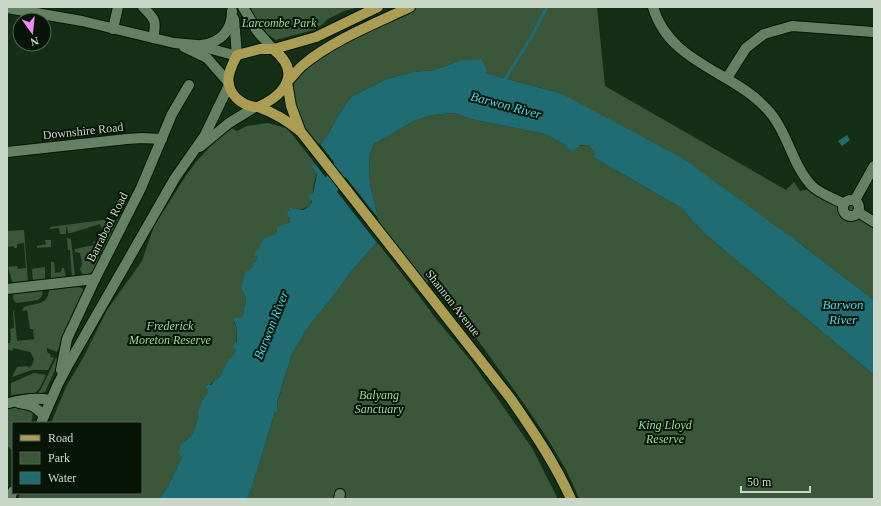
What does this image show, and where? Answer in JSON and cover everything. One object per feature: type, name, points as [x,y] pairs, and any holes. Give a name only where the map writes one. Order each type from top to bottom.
[{"type":"main road","points":[[378,7],[316,37],[273,49],[254,50],[237,55],[230,71],[229,84],[233,94],[240,101],[256,107],[272,100],[303,65],[322,52],[363,29],[410,7]]},
{"type":"main road","points":[[273,49],[282,57],[286,64],[288,82]]},
{"type":"main road","name":"Shannon Avenue","points":[[288,82],[291,106],[301,132]]},
{"type":"main road","name":"Shannon Avenue","points":[[256,107],[286,120],[301,132],[511,399],[539,439],[571,499]]},
{"type":"street","points":[[113,29],[118,7]]},
{"type":"street","points":[[143,7],[155,21],[156,26],[153,38]]},
{"type":"street","points":[[242,7],[257,30],[273,49]]},
{"type":"street","points":[[653,7],[656,16],[667,34],[680,48],[694,60],[727,78],[756,99],[772,115],[781,129],[799,167],[813,188],[844,204]]},
{"type":"street","points":[[7,8],[82,21],[174,43],[197,45],[237,55],[236,34],[232,9]]},
{"type":"street","points":[[197,45],[213,43],[222,37],[230,26],[232,9]]},
{"type":"street","points":[[727,78],[746,48],[764,34],[792,26],[873,32]]},
{"type":"street","points":[[174,43],[207,58],[229,84]]},
{"type":"street","name":"Barrabool Road","points":[[42,419],[58,384],[113,286],[175,178],[205,135],[229,84]]},
{"type":"street","name":"Barrabool Road","points":[[58,384],[67,339],[95,279],[138,194],[172,114],[189,85]]},
{"type":"street","name":"Barrabool Road","points":[[190,157],[228,123],[256,107]]},
{"type":"street","name":"Downshire Road","points":[[7,152],[127,139],[162,139]]},
{"type":"street","points":[[855,200],[874,166]]},
{"type":"street","points":[[844,204],[850,200],[855,200]]},
{"type":"street","points":[[844,204],[843,209],[846,214],[854,216],[858,212],[859,207],[855,200]]},
{"type":"street","points":[[858,212],[874,222]]},
{"type":"street","points":[[7,289],[95,279]]},
{"type":"street","points":[[8,403],[29,399],[50,400]]},
{"type":"street","points":[[8,403],[29,404],[37,408],[42,419]]},
{"type":"green space","name":"Larcombe Park","points":[[248,7],[359,7],[344,11],[328,19],[317,29],[276,40],[267,34]]},
{"type":"green space","points":[[418,7],[597,7],[605,86],[786,190],[794,182],[800,191],[813,188],[845,202],[852,200],[857,202],[859,210],[874,222],[874,300],[798,242],[560,93],[484,73],[458,61],[435,70],[413,72],[387,79],[351,97],[320,145],[301,132],[288,81],[297,71],[369,27]]},
{"type":"green space","name":"King Lloyd Reserve","points":[[454,113],[471,119],[545,134],[567,145],[565,147],[589,145],[594,152],[593,157],[680,207],[705,234],[874,375],[874,499],[579,499],[567,472],[548,439],[451,302],[436,278],[422,286],[370,219],[378,218],[370,184],[369,156],[374,144],[414,121],[432,115]]},
{"type":"green space","name":"Frederick Moreton Reserve","points":[[268,123],[286,128],[291,133],[314,162],[311,167],[317,174],[314,183],[312,201],[308,207],[299,210],[293,208],[290,222],[282,225],[276,230],[276,234],[265,239],[255,255],[258,257],[253,266],[247,272],[241,289],[246,298],[246,303],[243,308],[244,312],[241,318],[235,318],[234,322],[237,329],[236,350],[228,360],[219,378],[209,386],[192,435],[186,440],[182,457],[168,486],[159,499],[18,499],[20,494],[142,494],[142,422],[51,422],[66,387],[83,358],[107,310],[142,261],[154,226],[187,174],[218,138],[232,128],[237,131],[247,126]]},
{"type":"green space","points":[[120,214],[122,215],[120,218],[121,220],[96,271],[83,276],[80,269],[82,265],[80,253],[75,252],[75,249],[94,245],[93,242],[100,240],[99,237],[104,235],[100,224],[71,233],[68,233],[66,227],[66,234],[60,234],[59,228],[50,229],[50,227],[118,218]]},
{"type":"green space","points":[[24,230],[28,282],[13,284],[8,267],[17,266],[18,269],[26,268],[24,243],[17,244],[17,248],[14,248],[14,246],[7,247],[7,231]]},
{"type":"green space","points":[[67,238],[71,239],[75,277],[72,277],[70,250],[68,250]]},
{"type":"green space","points":[[45,240],[51,240],[51,247],[37,248],[37,246],[46,244]]},
{"type":"green space","name":"Balyang Sanctuary","points":[[377,242],[436,319],[472,362],[532,448],[558,499],[247,499],[275,412],[278,413],[277,404],[292,354],[309,326],[354,268]]},
{"type":"green space","points":[[51,262],[54,262],[55,273],[61,272],[62,268],[64,268],[66,278],[51,279]]},
{"type":"green space","points":[[45,267],[45,280],[33,281],[32,269]]},
{"type":"green space","points":[[74,286],[82,288],[84,291],[57,352],[47,348],[47,352],[51,355],[50,357],[54,358],[48,370],[32,370],[12,377],[17,367],[27,366],[29,368],[34,359],[30,352],[13,348],[12,351],[7,349],[7,343],[10,343],[11,339],[10,329],[14,328],[13,311],[17,341],[34,339],[33,329],[30,329],[27,310],[22,311],[24,307],[44,301],[47,298],[49,289]]},
{"type":"green space","points":[[43,289],[42,296],[38,300],[17,303],[13,298],[14,293]]},
{"type":"green space","points":[[56,358],[60,359],[45,392],[36,396],[41,389]]},
{"type":"green space","points":[[34,373],[46,375],[40,388],[35,393],[11,395],[11,383]]},
{"type":"green space","points":[[23,406],[31,410],[33,414],[31,422],[12,422],[12,450],[7,446],[7,408]]},
{"type":"water","name":"Barwon River","points":[[481,59],[487,70],[485,73],[560,93],[682,158],[798,242],[874,300],[874,375],[705,234],[680,207],[593,157],[594,152],[589,145],[580,145],[574,151],[565,148],[566,145],[545,134],[471,119],[454,113],[432,115],[414,121],[374,144],[369,156],[370,184],[378,218],[320,145],[338,116],[351,97],[387,79],[413,72],[435,70],[458,61]]},
{"type":"water","points":[[847,135],[850,140],[842,146],[838,141]]},
{"type":"water","name":"Barwon River","points":[[314,162],[377,242],[354,268],[309,326],[292,354],[277,403],[278,413],[275,412],[247,499],[159,499],[168,486],[182,457],[178,453],[181,445],[192,435],[199,417],[198,412],[208,392],[206,385],[211,385],[219,378],[228,360],[236,350],[233,347],[234,343],[237,342],[237,329],[234,318],[241,318],[244,312],[243,308],[246,303],[246,298],[241,289],[245,273],[256,261],[258,257],[254,255],[256,251],[260,249],[259,245],[265,238],[276,234],[276,229],[290,222],[290,218],[287,214],[290,208],[303,210],[313,201],[309,198],[310,194],[313,194],[317,174],[311,167]]},
{"type":"pier","points":[[319,143],[379,220],[377,220],[319,146]]},
{"type":"pier","points":[[312,160],[315,161],[378,241],[378,244]]},
{"type":"waterway","points":[[504,81],[533,34],[547,7]]},
{"type":"waterway","name":"Barwon River","points":[[320,204],[351,151]]}]
